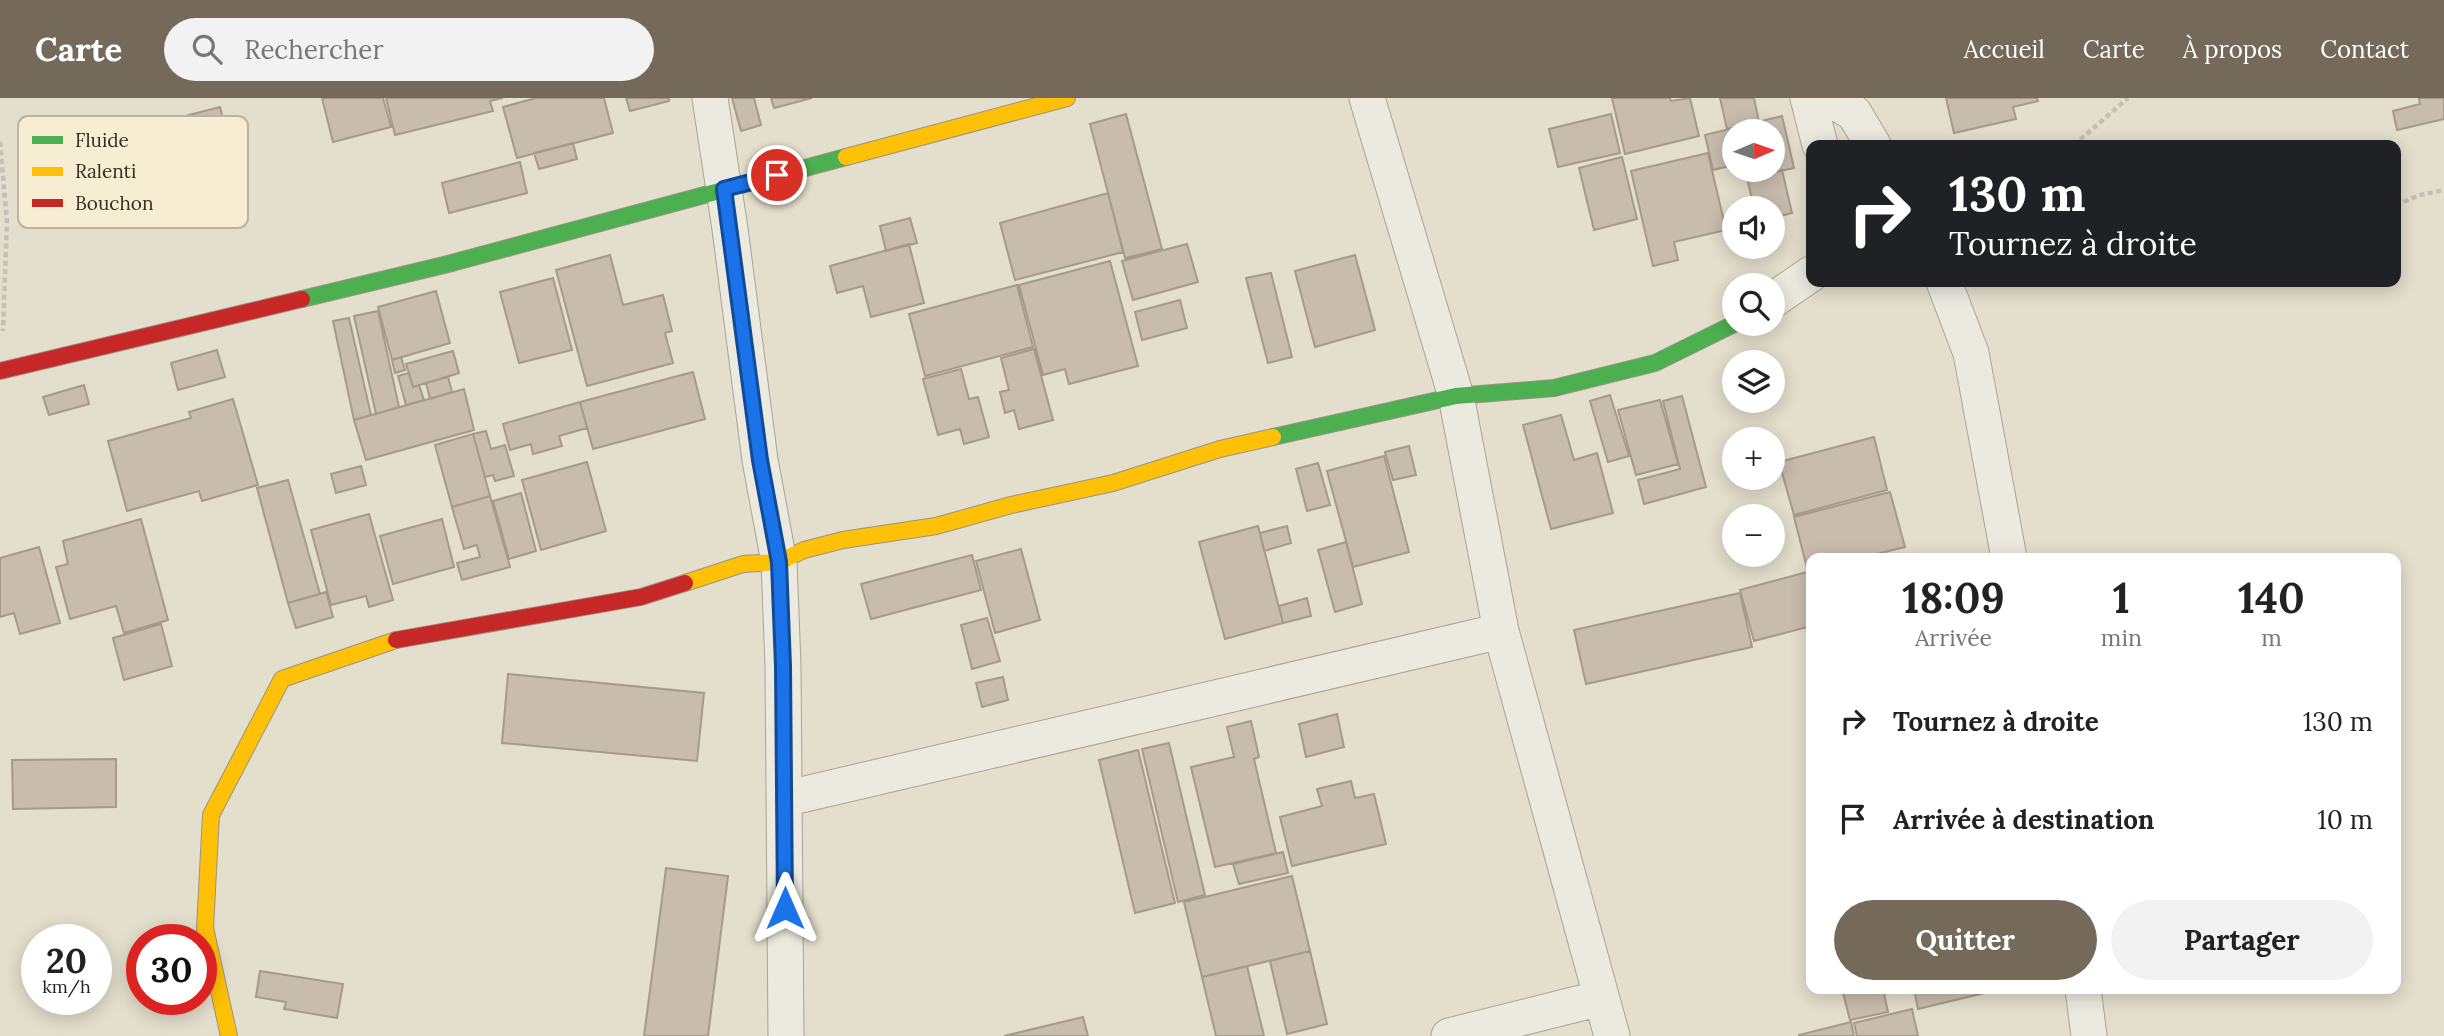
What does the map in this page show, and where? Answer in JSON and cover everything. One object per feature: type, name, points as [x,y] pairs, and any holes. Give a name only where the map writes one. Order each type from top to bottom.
[{"type":"street","points":[[710,98],[758,448],[779,562],[783,666],[786,1036]]},
{"type":"street","points":[[1,370],[444,265],[1067,98]]},
{"type":"street","points":[[1367,98],[1456,396],[1501,631],[1612,1036]]},
{"type":"street","points":[[1808,98],[1819,140]]},
{"type":"street","points":[[1828,98],[1854,113],[1869,140]]},
{"type":"street","points":[[1785,292],[1806,277]]},
{"type":"street","points":[[1946,287],[1971,353],[2008,553]]},
{"type":"street","points":[[229,1036],[205,929],[211,816],[282,679],[391,640],[641,597],[743,564],[779,562],[825,545],[936,526],[1011,505],[1113,483],[1220,449],[1456,396],[1554,388],[1655,363],[1722,330]]},
{"type":"street","points":[[784,799],[1501,631]]},
{"type":"street","points":[[2084,994],[2089,1036]]},
{"type":"street","points":[[1449,1036],[1601,998]]},
{"type":"path","points":[[2080,140],[2128,98]]},
{"type":"path","points":[[0,142],[7,222],[1,370]]},
{"type":"path","points":[[2401,203],[2420,195],[2444,190]]},
{"type":"building","points":[[322,98],[383,98],[391,127],[333,142]]},
{"type":"building","points":[[386,98],[503,98],[490,101],[493,111],[395,135]]},
{"type":"building","points":[[536,98],[604,98],[613,133],[517,158],[503,107]]},
{"type":"building","points":[[626,98],[669,98],[669,101],[630,111]]},
{"type":"building","points":[[732,98],[754,98],[761,125],[741,131]]},
{"type":"building","points":[[771,98],[812,98],[774,108]]},
{"type":"building","points":[[1612,98],[1670,98],[1671,101],[1690,98],[1699,136],[1625,154]]},
{"type":"building","points":[[1720,98],[1754,98],[1758,119],[1725,119]]},
{"type":"building","points":[[1946,98],[2037,98],[2038,101],[2013,107],[2016,119],[1954,133]]},
{"type":"building","points":[[2419,98],[2444,98],[2444,119],[2397,130],[2393,111],[2420,104]]},
{"type":"building","points":[[220,107],[222,116],[185,116]]},
{"type":"building","points":[[1126,114],[1162,249],[1125,258],[1090,124]]},
{"type":"building","points":[[1611,114],[1620,153],[1558,167],[1549,129]]},
{"type":"building","points":[[1785,129],[1794,168],[1785,170]]},
{"type":"building","points":[[1722,131],[1722,168],[1713,170],[1705,135]]},
{"type":"building","points":[[573,143],[577,159],[539,169],[534,153]]},
{"type":"building","points":[[1708,153],[1722,213],[1722,231],[1674,242],[1678,260],[1653,266],[1631,171]]},
{"type":"building","points":[[1622,157],[1637,219],[1594,230],[1579,168]]},
{"type":"building","points":[[520,162],[527,193],[449,213],[442,183]]},
{"type":"building","points":[[1748,182],[1785,182],[1792,213],[1785,215],[1785,196],[1751,196]]},
{"type":"building","points":[[1108,193],[1123,252],[1015,280],[1000,223]]},
{"type":"building","points":[[910,218],[917,243],[886,251],[880,226]]},
{"type":"building","points":[[909,244],[924,303],[871,317],[863,286],[837,293],[830,266]]},
{"type":"building","points":[[1187,244],[1198,282],[1133,300],[1122,261]]},
{"type":"building","points":[[610,255],[623,305],[663,295],[672,331],[665,333],[673,363],[587,386],[556,270]]},
{"type":"building","points":[[1355,255],[1375,330],[1315,347],[1295,271]]},
{"type":"building","points":[[1110,261],[1138,366],[1069,384],[1065,369],[1043,375],[1019,285]]},
{"type":"building","points":[[1271,273],[1292,357],[1268,363],[1246,278]]},
{"type":"building","points":[[553,278],[572,350],[519,363],[500,292]]},
{"type":"building","points":[[1017,285],[1033,347],[925,376],[909,314]]},
{"type":"building","points":[[436,291],[450,343],[392,360],[378,307]]},
{"type":"building","points":[[1180,300],[1187,328],[1142,340],[1135,312]]},
{"type":"building","points":[[378,311],[399,407],[376,414],[354,316]]},
{"type":"building","points":[[349,318],[371,415],[354,420],[333,321]]},
{"type":"building","points":[[1034,349],[1053,420],[1019,429],[1014,410],[1005,413],[1000,392],[1009,390],[1001,358]]},
{"type":"building","points":[[217,350],[225,377],[178,390],[171,363]]},
{"type":"building","points":[[453,351],[459,373],[413,387],[406,364]]},
{"type":"building","points":[[401,357],[405,370],[395,373],[392,360]]},
{"type":"building","points":[[961,369],[969,399],[978,397],[989,437],[964,444],[960,429],[938,435],[923,379]]},
{"type":"building","points":[[693,372],[705,419],[593,449],[580,402]]},
{"type":"building","points":[[409,373],[413,387],[419,385],[424,400],[406,405],[398,376]]},
{"type":"building","points":[[448,377],[452,392],[430,399],[426,383]]},
{"type":"building","points":[[84,385],[89,404],[49,415],[43,397]]},
{"type":"building","points":[[464,389],[474,430],[366,460],[354,420]]},
{"type":"building","points":[[1610,395],[1629,456],[1608,462],[1590,401]]},
{"type":"building","points":[[1682,396],[1706,487],[1644,504],[1638,480],[1680,469],[1663,401]]},
{"type":"building","points":[[233,399],[258,485],[202,501],[199,491],[127,511],[108,441],[191,418],[189,412]]},
{"type":"building","points":[[1660,400],[1678,464],[1636,475],[1618,410]]},
{"type":"building","points":[[580,402],[587,428],[559,436],[562,446],[533,454],[531,444],[510,450],[503,424]]},
{"type":"building","points":[[1561,415],[1574,460],[1597,453],[1613,513],[1551,529],[1523,425]]},
{"type":"building","points":[[486,431],[491,449],[505,445],[514,476],[495,481],[493,475],[485,477],[473,434]]},
{"type":"building","points":[[473,434],[490,496],[452,507],[435,445]]},
{"type":"building","points":[[1874,437],[1887,490],[1794,515],[1785,483],[1785,460]]},
{"type":"building","points":[[1409,446],[1416,475],[1393,480],[1385,452]]},
{"type":"building","points":[[1384,456],[1409,552],[1353,567],[1327,471]]},
{"type":"building","points":[[587,462],[606,531],[541,550],[522,480]]},
{"type":"building","points":[[1318,463],[1330,505],[1307,511],[1296,469]]},
{"type":"building","points":[[361,466],[366,485],[336,493],[331,474]]},
{"type":"building","points":[[288,480],[320,594],[288,603],[257,488]]},
{"type":"building","points":[[1890,492],[1905,547],[1881,553],[1806,553],[1806,564],[1794,517]]},
{"type":"building","points":[[521,493],[536,551],[509,559],[493,501]]},
{"type":"building","points":[[490,496],[510,567],[462,580],[457,563],[480,557],[477,545],[464,549],[452,507]]},
{"type":"building","points":[[369,514],[393,600],[369,607],[366,596],[331,605],[311,530]]},
{"type":"building","points":[[141,519],[168,620],[124,633],[116,606],[70,619],[56,567],[68,564],[63,541]]},
{"type":"building","points":[[442,519],[454,567],[393,584],[380,536]]},
{"type":"building","points":[[1258,526],[1283,623],[1225,639],[1199,542]]},
{"type":"building","points":[[1287,526],[1291,543],[1264,551],[1260,533]]},
{"type":"building","points":[[1346,542],[1362,604],[1335,612],[1318,550]]},
{"type":"building","points":[[39,547],[60,623],[20,634],[14,613],[0,617],[0,558]]},
{"type":"building","points":[[1021,549],[1040,620],[995,633],[976,561]]},
{"type":"building","points":[[972,555],[981,590],[871,619],[861,584]]},
{"type":"building","points":[[1806,572],[1806,627],[1754,641],[1740,590]]},
{"type":"building","points":[[326,592],[333,617],[296,628],[288,603]]},
{"type":"building","points":[[1740,593],[1752,647],[1586,684],[1574,630]]},
{"type":"building","points":[[1307,598],[1311,616],[1283,623],[1279,606]]},
{"type":"building","points":[[987,618],[1000,661],[972,669],[961,625]]},
{"type":"building","points":[[161,624],[172,666],[124,680],[113,638]]},
{"type":"building","points":[[508,674],[704,693],[697,761],[502,743]]},
{"type":"building","points":[[1003,677],[1008,700],[982,707],[976,683]]},
{"type":"building","points":[[1337,714],[1344,747],[1306,757],[1299,724]]},
{"type":"building","points":[[1251,721],[1259,757],[1254,759],[1276,853],[1215,867],[1191,767],[1234,757],[1227,727]]},
{"type":"building","points":[[1169,743],[1205,895],[1178,902],[1142,749]]},
{"type":"building","points":[[1138,750],[1175,903],[1135,913],[1099,760]]},
{"type":"building","points":[[116,759],[116,807],[13,809],[12,760]]},
{"type":"building","points":[[1351,781],[1355,798],[1374,794],[1386,844],[1292,866],[1280,817],[1322,806],[1317,789]]},
{"type":"building","points":[[1283,852],[1288,873],[1239,884],[1233,864]]},
{"type":"building","points":[[666,868],[728,876],[708,1036],[644,1036]]},
{"type":"building","points":[[1292,876],[1310,951],[1202,977],[1184,902]]},
{"type":"building","points":[[1310,951],[1327,1024],[1287,1034],[1270,961]]},
{"type":"building","points":[[1247,966],[1264,1036],[1216,1036],[1202,977]]},
{"type":"building","points":[[260,971],[343,984],[337,1018],[284,1009],[286,1002],[256,997]]},
{"type":"building","points":[[1843,994],[1884,994],[1888,1012],[1850,1020]]},
{"type":"building","points":[[1915,994],[1980,994],[1918,1009]]},
{"type":"building","points":[[1912,1009],[1918,1036],[1857,1036],[1854,1023]]},
{"type":"building","points":[[1083,1017],[1088,1036],[1004,1036]]},
{"type":"building","points":[[1851,1022],[1854,1036],[1799,1036],[1799,1035]]},
{"type":"traffic: fast","points":[[302,299],[444,265],[846,157]]},
{"type":"traffic: fast","points":[[1273,437],[1456,396],[1554,388],[1655,363],[1722,330]]},
{"type":"traffic: slow","points":[[846,157],[1067,98]]},
{"type":"traffic: slow","points":[[685,583],[743,564],[779,562],[804,550],[843,540],[936,526],[1011,505],[1113,483],[1220,449],[1273,437]]},
{"type":"traffic: slow","points":[[229,1036],[205,928],[211,815],[282,679],[396,640]]},
{"type":"traffic: jam","points":[[0,371],[302,299]]},
{"type":"traffic: jam","points":[[396,640],[641,597],[685,583]]},
{"type":"route","points":[[777,175],[724,189],[760,460],[779,562],[783,666],[785,908]]}]
